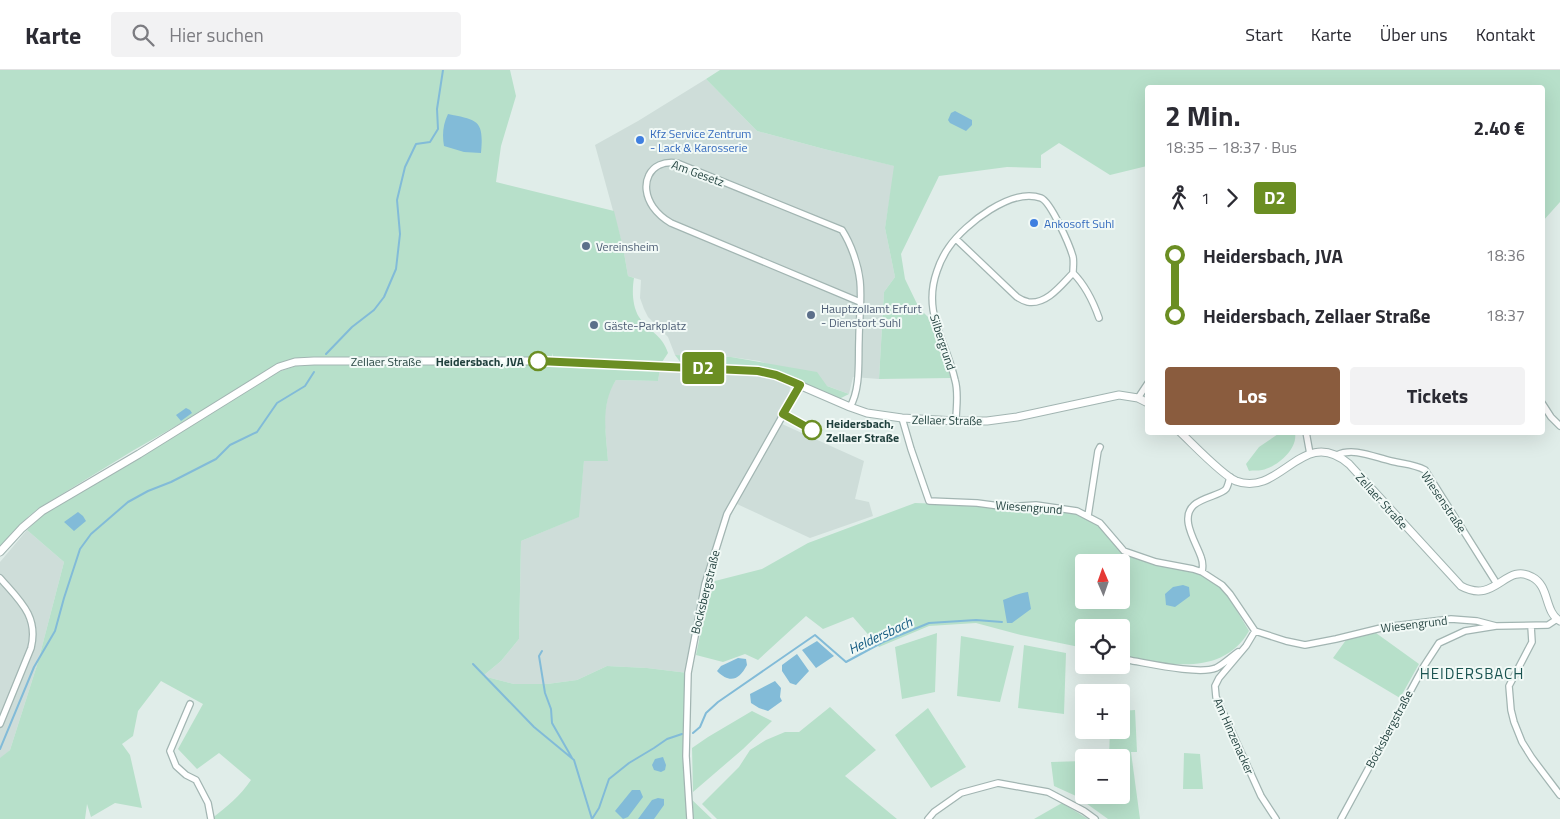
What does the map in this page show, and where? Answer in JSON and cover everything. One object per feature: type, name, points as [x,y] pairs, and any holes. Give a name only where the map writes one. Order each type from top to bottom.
[{"type":"street","name":"Am Gesetz","points":[[850,407],[854,400],[857,384],[860,302],[860,279],[850,242],[842,230],[677,163],[658,164],[649,173],[647,190],[652,206],[671,223],[860,302]]},
{"type":"street","name":"Silbergrund","points":[[956,421],[956,382],[932,308],[932,295],[940,265],[949,246],[988,210],[997,205],[1021,197],[1038,197],[1045,200],[1048,204],[1065,237],[1073,258],[1073,273]]},
{"type":"street","points":[[956,239],[1017,297],[1027,302],[1037,301],[1051,295],[1073,273],[1083,282],[1099,318]]},
{"type":"street","name":"Zellaer Straße","points":[[0,552],[22,528],[42,511],[139,454],[279,367],[295,362],[552,361],[758,371],[776,375],[867,413],[902,418],[956,421],[987,421],[1017,417],[1119,395],[1138,398],[1145,402]]},
{"type":"street","name":"Bocksbergstraße","points":[[690,819],[686,756],[688,673],[705,584],[727,514],[800,385]]},
{"type":"street","points":[[1138,398],[1145,387]]},
{"type":"street","points":[[1545,408],[1550,417],[1560,426]]},
{"type":"street","name":"Wiesengrund","points":[[902,418],[929,501],[977,503],[1006,507],[1036,505],[1077,511],[1100,523],[1124,550],[1156,562],[1202,572],[1222,585],[1255,631],[1286,641],[1304,644],[1336,639],[1385,627],[1451,619],[1477,621],[1496,626]]},
{"type":"street","points":[[1183,435],[1230,477],[1245,483],[1259,482],[1277,474],[1310,454],[1324,452],[1337,455]]},
{"type":"street","points":[[1307,435],[1310,454]]},
{"type":"street","points":[[1088,516],[1100,447]]},
{"type":"street","name":"Wiesenstraße","points":[[1337,455],[1343,452],[1360,453],[1415,465],[1425,470],[1497,584]]},
{"type":"street","name":"Zellaer Straße","points":[[1337,455],[1349,464],[1451,578],[1461,586],[1476,592],[1492,588],[1514,575],[1524,574],[1533,577],[1543,588],[1552,613],[1558,620]]},
{"type":"street","points":[[1202,572],[1201,558],[1188,525],[1189,514],[1192,507],[1202,499],[1226,489],[1230,477]]},
{"type":"street","points":[[0,578],[28,611],[33,623],[34,638],[0,724]]},
{"type":"street","name":"Bocksbergstraße","points":[[1341,819],[1424,666],[1439,643],[1465,632],[1496,626],[1548,625],[1558,620]]},
{"type":"street","points":[[1531,626],[1532,642],[1509,686],[1511,710],[1522,742],[1560,795]]},
{"type":"street","name":"Am Hinzenacker","points":[[1255,631],[1246,646],[1218,678],[1215,686],[1216,697],[1261,796],[1276,819]]},
{"type":"street","points":[[1130,660],[1184,669],[1216,668],[1246,646]]},
{"type":"street","points":[[190,704],[170,751],[176,766],[186,775],[196,780],[208,803],[211,819]]},
{"type":"street","points":[[928,819],[934,812],[961,794],[998,783],[1048,792],[1095,819]]},
{"type":"shaded area","points":[[706,79],[757,131],[895,166],[885,228],[895,277],[884,292],[879,379],[853,377],[849,394],[759,361],[731,357],[675,355],[668,337],[648,317],[640,298],[641,280],[628,276],[623,247],[595,145]]},
{"type":"shaded area","points":[[660,369],[760,374],[779,379],[790,387],[789,398],[730,508],[705,584],[688,673],[607,666],[577,680],[547,684],[514,684],[483,676],[501,661],[519,639],[521,541],[578,517],[584,461],[608,461],[604,416],[609,391],[616,380],[658,381]]},
{"type":"shaded area","points":[[782,424],[864,461],[855,499],[869,502],[873,516],[810,538],[737,504]]},
{"type":"shaded area","points":[[27,530],[64,562],[38,662],[10,750],[0,759],[0,562]]},
{"type":"green space","points":[[0,70],[510,70],[516,96],[501,146],[496,182],[614,211],[628,276],[634,278],[633,298],[635,308],[643,322],[662,341],[668,353],[662,362],[553,357],[552,353],[552,361],[314,361],[279,367],[134,450],[39,508],[29,516],[0,548]]},
{"type":"green space","points":[[720,70],[1560,70],[1560,202],[1545,219],[1545,85],[1145,85],[1145,166],[1110,175],[1059,143],[1041,155],[1041,168],[1007,167],[939,176],[901,254],[905,279],[919,308],[928,317],[951,378],[879,379],[884,292],[895,277],[885,228],[894,166],[757,131],[706,79]]},
{"type":"green space","points":[[675,355],[731,357],[817,372],[827,386],[849,394],[839,399],[769,370],[681,363]]},
{"type":"green space","points":[[314,363],[487,364],[660,369],[658,381],[616,380],[608,399],[605,419],[608,461],[584,461],[579,517],[521,541],[519,639],[501,661],[483,676],[514,684],[547,684],[577,680],[607,666],[688,673],[688,796],[712,819],[211,819],[233,801],[251,780],[219,753],[197,769],[178,749],[203,704],[161,681],[138,711],[133,736],[122,744],[130,755],[142,808],[115,803],[91,817],[87,804],[85,819],[0,819],[0,758],[10,750],[38,662],[64,562],[27,530],[44,514],[140,458],[269,375],[296,366]]},
{"type":"green space","points":[[1277,435],[1295,435],[1290,451],[1280,461],[1268,468],[1249,471],[1246,464],[1259,447]]},
{"type":"green space","points":[[915,503],[1036,507],[1077,514],[1098,525],[1122,553],[1126,554],[1075,554],[1075,609],[1130,609],[1130,555],[1192,571],[1207,578],[1219,586],[1228,596],[1249,631],[1238,646],[1224,656],[1208,662],[1174,664],[1130,658],[1130,619],[1075,619],[1075,646],[976,623],[929,626],[879,647],[853,617],[823,629],[806,616],[758,660],[745,654],[723,662],[696,655],[711,582],[762,569],[808,543]]},
{"type":"green space","points":[[937,633],[935,692],[902,699],[895,647]]},
{"type":"green space","points":[[1376,633],[1419,664],[1400,698],[1333,658],[1346,640]]},
{"type":"green space","points":[[961,636],[1014,646],[1000,702],[957,696]]},
{"type":"green space","points":[[1024,645],[1066,653],[1064,714],[1018,708]]},
{"type":"green space","points":[[830,707],[876,750],[845,776],[897,819],[717,819],[702,804],[739,767],[750,750],[766,740],[785,732],[799,732]]},
{"type":"green space","points":[[928,708],[966,767],[931,788],[895,735]]},
{"type":"green space","points":[[1130,710],[1135,710],[1137,752],[1131,752],[1140,819],[1108,819],[1087,804],[1130,804],[1130,749],[1109,749],[1110,739],[1130,739]]},
{"type":"green space","points":[[752,711],[772,721],[693,792],[692,748]]},
{"type":"green space","points":[[1184,753],[1200,754],[1203,789],[1183,789]]},
{"type":"green space","points":[[1075,761],[1075,796],[1054,786],[1051,762]]},
{"type":"green space","points":[[1062,803],[1088,819],[1034,819]]},
{"type":"water","points":[[955,111],[972,120],[972,125],[966,131],[950,123],[948,120],[951,113]]},
{"type":"water","points":[[448,114],[466,118],[477,123],[481,134],[481,153],[464,152],[444,146],[443,130]]},
{"type":"water","points":[[186,408],[192,413],[181,421],[176,415]]},
{"type":"water","points":[[78,512],[86,521],[74,531],[64,522]]},
{"type":"water","points":[[1183,585],[1189,587],[1190,596],[1175,607],[1166,605],[1165,594],[1173,587]]},
{"type":"water","points":[[1028,592],[1031,609],[1012,623],[1007,623],[1003,600]]},
{"type":"water","points":[[817,641],[834,656],[816,668],[802,650]]},
{"type":"water","points":[[797,654],[809,671],[796,685],[790,683],[782,671],[782,665]]},
{"type":"water","points":[[738,658],[746,659],[747,665],[737,677],[726,678],[717,671],[721,666]]},
{"type":"water","points":[[775,681],[781,688],[780,697],[782,701],[768,711],[751,703],[750,694]]},
{"type":"water","points":[[663,757],[666,765],[665,770],[661,772],[654,770],[652,765],[655,759]]},
{"type":"water","points":[[632,790],[640,790],[643,797],[628,817],[623,819],[615,811]]},
{"type":"water","points":[[664,799],[664,805],[654,819],[638,819],[652,800]]},
{"type":"waterway","points":[[326,354],[352,327],[374,310],[384,297],[396,269],[400,234],[397,200],[405,167],[416,144],[430,142],[438,129],[437,109],[443,70]]},
{"type":"waterway","points":[[0,749],[34,667],[55,631],[80,549],[91,534],[128,502],[216,459],[230,445],[257,432],[277,403],[305,386],[314,372]]},
{"type":"waterway","name":"Heldersbach","points":[[693,733],[700,727],[706,713],[718,702],[815,635],[846,662],[883,642],[929,623],[976,620],[1002,622]]},
{"type":"waterway","points":[[542,651],[539,656],[545,693],[551,709],[552,723],[572,758]]},
{"type":"waterway","points":[[473,664],[534,727],[574,760],[592,819]]},
{"type":"waterway","name":"Heldersbach","points":[[592,819],[599,808],[609,779],[629,763],[667,739],[682,734]]},
{"type":"bus line","name":"D2","points":[[538,361],[758,371],[776,375],[800,385],[783,414],[812,430]]},
{"type":"place","name":"Kfz Service Zentrum - Lack & Karosserie","points":[[640,140]]},
{"type":"place","name":"Ankosoft Suhl","points":[[1034,223]]},
{"type":"place","name":"Vereinsheim","points":[[586,246]]},
{"type":"place","name":"Hauptzollamt Erfurt - Dienstort Suhl","points":[[811,315]]},
{"type":"place","name":"Gäste-Parkplatz","points":[[594,325]]},
{"type":"place","name":"Heidersbach, JVA","points":[[538,361]]},
{"type":"place","name":"Heidersbach, Zellaer Straße","points":[[812,430]]},
{"type":"district","name":"HEIDERSBACH","points":[[1472,673]]}]
